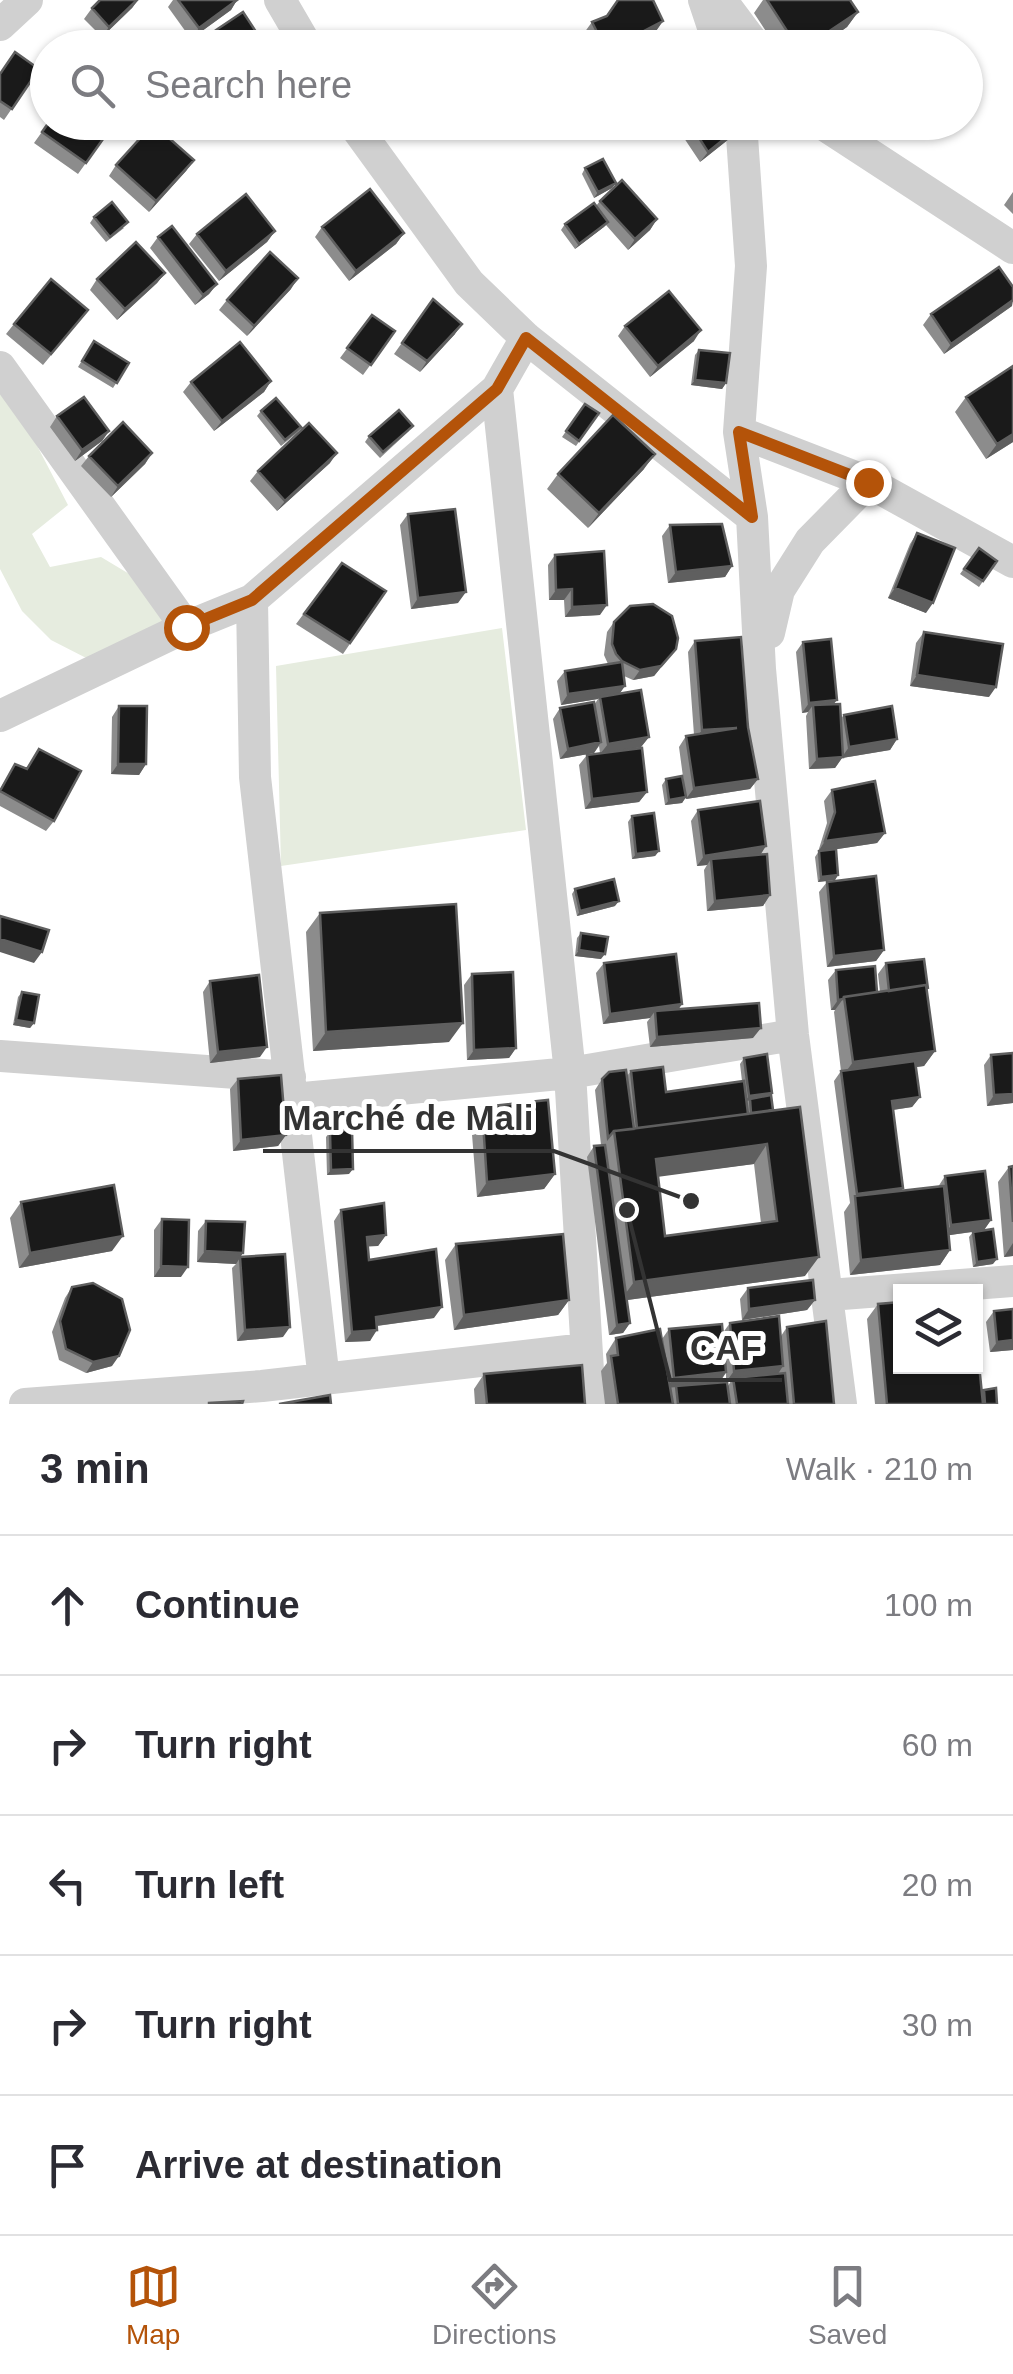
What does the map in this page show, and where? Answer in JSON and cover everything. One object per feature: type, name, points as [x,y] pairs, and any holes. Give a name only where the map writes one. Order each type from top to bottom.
[{"type":"street","points":[[0,25],[27,0]]},
{"type":"street","points":[[280,0],[298,30]]},
{"type":"street","points":[[704,0],[714,30]]},
{"type":"street","points":[[721,0],[744,30]]},
{"type":"street","points":[[365,140],[470,282],[526,338],[752,517]]},
{"type":"street","points":[[743,140],[751,266],[739,432],[752,517],[760,669],[793,1035],[841,1404]]},
{"type":"street","points":[[848,140],[1013,248]]},
{"type":"street","points":[[0,716],[186,627],[252,600],[497,389],[526,338]]},
{"type":"street","points":[[0,367],[186,627]]},
{"type":"street","points":[[497,389],[570,1073],[590,1404]]},
{"type":"street","points":[[739,432],[868,482],[1013,562]]},
{"type":"street","points":[[760,669],[779,590],[810,541],[868,482]]},
{"type":"street","points":[[252,600],[254,777],[324,1380]]},
{"type":"street","points":[[0,1056],[291,1088],[570,1073],[793,1035]]},
{"type":"street","points":[[829,1295],[1013,1280]]},
{"type":"street","points":[[25,1404],[324,1380],[585,1350]]},
{"type":"shaded area","points":[[0,388],[33,438],[68,505],[32,534],[50,567],[101,557],[131,575],[168,619],[94,662],[51,640],[22,611],[0,569]]},
{"type":"shaded area","points":[[502,628],[526,830],[281,866],[276,666]]},
{"type":"building","points":[[100,0],[137,0],[109,27],[92,8]]},
{"type":"building","points":[[178,0],[237,0],[199,28]]},
{"type":"building","points":[[618,0],[653,0],[663,21],[646,30],[596,30],[592,22],[607,16]]},
{"type":"building","points":[[767,0],[850,0],[858,12],[831,30],[786,30]]},
{"type":"building","points":[[243,12],[255,30],[216,30]]},
{"type":"building","points":[[15,52],[30,63],[30,82],[12,109],[0,101],[0,74]]},
{"type":"building","points":[[53,140],[102,140],[86,163]]},
{"type":"building","points":[[139,140],[171,140],[194,160],[156,201],[116,165]]},
{"type":"building","points":[[700,140],[723,140],[708,152]]},
{"type":"building","points":[[603,159],[616,183],[598,192],[585,168]]},
{"type":"building","points":[[622,180],[657,219],[635,239],[600,201]]},
{"type":"building","points":[[370,189],[404,233],[356,271],[322,227]]},
{"type":"building","points":[[246,194],[275,231],[226,271],[197,234]]},
{"type":"building","points":[[112,202],[128,222],[110,237],[94,217]]},
{"type":"building","points":[[594,203],[608,222],[579,244],[565,224]]},
{"type":"building","points":[[172,226],[217,284],[203,295],[158,237]]},
{"type":"building","points":[[136,242],[165,273],[125,309],[97,279]]},
{"type":"building","points":[[270,252],[298,278],[254,326],[227,300]]},
{"type":"building","points":[[999,267],[1013,287],[1013,300],[951,344],[931,314]]},
{"type":"building","points":[[51,279],[88,310],[51,354],[14,324]]},
{"type":"building","points":[[669,291],[701,330],[658,366],[625,326]]},
{"type":"building","points":[[433,299],[462,324],[427,361],[402,343]]},
{"type":"building","points":[[372,315],[395,331],[371,365],[347,348]]},
{"type":"building","points":[[94,341],[129,363],[117,383],[82,361]]},
{"type":"building","points":[[240,342],[271,381],[222,421],[191,382]]},
{"type":"building","points":[[699,350],[730,353],[726,383],[695,380]]},
{"type":"building","points":[[1013,366],[1013,434],[997,444],[966,397]]},
{"type":"building","points":[[84,397],[109,431],[82,450],[57,416]]},
{"type":"building","points":[[276,398],[301,427],[285,440],[261,411]]},
{"type":"building","points":[[585,404],[599,413],[579,441],[566,431]]},
{"type":"building","points":[[399,410],[413,426],[383,452],[369,436]]},
{"type":"building","points":[[613,415],[655,454],[599,513],[558,474]]},
{"type":"building","points":[[123,422],[152,453],[118,486],[89,456]]},
{"type":"building","points":[[309,423],[337,453],[285,501],[258,471]]},
{"type":"building","points":[[455,509],[466,592],[418,598],[408,514]]},
{"type":"building","points":[[722,524],[732,566],[676,572],[670,525]]},
{"type":"building","points":[[917,533],[955,548],[933,603],[895,588]]},
{"type":"building","points":[[979,548],[997,561],[983,581],[964,569]]},
{"type":"building","points":[[604,551],[607,605],[572,607],[572,589],[556,590],[555,555]]},
{"type":"building","points":[[342,563],[386,591],[350,643],[304,614]]},
{"type":"building","points":[[653,604],[672,616],[678,638],[676,649],[661,666],[640,670],[616,654],[612,644],[614,622],[630,606]]},
{"type":"building","points":[[924,632],[1003,644],[996,687],[917,675]]},
{"type":"building","points":[[741,637],[748,727],[758,779],[694,788],[686,736],[737,728],[702,730],[695,641]]},
{"type":"building","points":[[831,639],[837,700],[809,703],[803,642]]},
{"type":"building","points":[[622,662],[625,686],[568,694],[565,671]]},
{"type":"building","points":[[641,690],[649,737],[608,744],[600,697]]},
{"type":"building","points":[[594,702],[601,742],[568,749],[560,708]]},
{"type":"building","points":[[840,704],[843,757],[817,759],[813,705]]},
{"type":"building","points":[[119,706],[147,706],[146,764],[118,764]]},
{"type":"building","points":[[892,706],[897,739],[849,747],[844,715]]},
{"type":"building","points":[[642,748],[647,792],[592,799],[587,755]]},
{"type":"building","points":[[39,749],[81,771],[54,821],[0,791],[15,764],[27,769]]},
{"type":"building","points":[[682,776],[686,797],[669,800],[666,779]]},
{"type":"building","points":[[875,781],[885,833],[825,841],[835,812],[832,790]]},
{"type":"building","points":[[760,801],[766,846],[704,856],[698,810]]},
{"type":"building","points":[[654,813],[659,851],[636,854],[632,816]]},
{"type":"building","points":[[836,849],[838,875],[821,877],[819,851]]},
{"type":"building","points":[[767,854],[770,895],[715,901],[711,859]]},
{"type":"building","points":[[876,876],[884,950],[834,956],[827,882]]},
{"type":"building","points":[[614,879],[619,901],[580,911],[575,889]]},
{"type":"building","points":[[456,904],[463,1023],[326,1032],[320,913]]},
{"type":"building","points":[[0,916],[49,930],[42,952],[0,939]]},
{"type":"building","points":[[581,933],[608,937],[605,954],[579,950]]},
{"type":"building","points":[[676,954],[682,1004],[610,1014],[604,963]]},
{"type":"building","points":[[924,959],[928,989],[926,985],[889,991],[886,963]]},
{"type":"building","points":[[875,966],[877,992],[838,1000],[836,970]]},
{"type":"building","points":[[513,972],[516,1048],[474,1050],[472,974]]},
{"type":"building","points":[[259,975],[267,1047],[218,1052],[210,981]]},
{"type":"building","points":[[926,985],[935,1051],[853,1062],[844,997]]},
{"type":"building","points":[[22,992],[39,995],[34,1023],[16,1020]]},
{"type":"building","points":[[759,1003],[761,1028],[657,1037],[655,1011]]},
{"type":"building","points":[[1013,1053],[1013,1094],[994,1095],[991,1055]]},
{"type":"building","points":[[767,1054],[772,1093],[749,1096],[744,1058]]},
{"type":"building","points":[[915,1061],[920,1097],[892,1101],[903,1188],[857,1194],[841,1071]]},
{"type":"building","points":[[663,1067],[666,1092],[744,1081],[748,1114],[637,1128],[631,1071]]},
{"type":"building","points":[[626,1070],[634,1129],[614,1131],[608,1138],[602,1079],[609,1072]]},
{"type":"building","points":[[281,1075],[286,1135],[241,1140],[238,1079]]},
{"type":"building","points":[[771,1095],[773,1110],[751,1113],[750,1099]]},
{"type":"building","points":[[548,1100],[555,1174],[487,1182],[482,1107]]},
{"type":"building","points":[[800,1107],[819,1257],[634,1282],[614,1131]],"holes":[[[767,1144],[777,1221],[665,1236],[656,1159]]]},
{"type":"building","points":[[352,1129],[353,1169],[331,1170],[330,1132]]},
{"type":"building","points":[[605,1145],[630,1323],[617,1325],[594,1146]]},
{"type":"building","points":[[1013,1166],[1013,1222],[1009,1167]]},
{"type":"building","points":[[985,1171],[991,1220],[951,1225],[945,1176]]},
{"type":"building","points":[[114,1185],[123,1236],[30,1253],[21,1202]]},
{"type":"building","points":[[944,1186],[950,1250],[861,1260],[855,1196]]},
{"type":"building","points":[[384,1203],[386,1235],[367,1237],[369,1260],[436,1249],[442,1307],[376,1317],[377,1330],[352,1332],[341,1210]]},
{"type":"building","points":[[162,1219],[189,1220],[188,1267],[161,1266]]},
{"type":"building","points":[[206,1221],[245,1222],[243,1253],[205,1251]]},
{"type":"building","points":[[993,1229],[997,1259],[977,1262],[973,1232]]},
{"type":"building","points":[[563,1234],[569,1300],[464,1315],[456,1244]]},
{"type":"building","points":[[285,1254],[290,1327],[245,1330],[240,1257]]},
{"type":"building","points":[[813,1280],[815,1300],[749,1309],[748,1288]]},
{"type":"building","points":[[93,1283],[122,1299],[130,1330],[119,1356],[93,1362],[66,1349],[60,1321],[72,1287]]},
{"type":"building","points":[[893,1303],[893,1374],[980,1374],[983,1404],[887,1404],[878,1304]]},
{"type":"building","points":[[1013,1309],[1013,1340],[997,1342],[994,1311]]},
{"type":"building","points":[[779,1316],[783,1366],[734,1371],[730,1323]]},
{"type":"building","points":[[826,1321],[834,1404],[794,1404],[787,1327]]},
{"type":"building","points":[[722,1324],[726,1372],[674,1378],[669,1329]]},
{"type":"building","points":[[660,1329],[673,1404],[618,1404],[611,1356],[618,1355],[616,1338]]},
{"type":"building","points":[[582,1365],[585,1404],[487,1404],[484,1374]]},
{"type":"building","points":[[785,1373],[788,1404],[737,1404],[733,1378]]},
{"type":"building","points":[[727,1382],[730,1404],[678,1404],[676,1386]]},
{"type":"building","points":[[996,1388],[997,1404],[985,1404],[984,1390]]},
{"type":"building","points":[[330,1395],[331,1404],[279,1404]]},
{"type":"building","points":[[243,1401],[242,1404],[209,1404],[209,1403]]},
{"type":"place","name":"Marché de Mali","points":[[691,1201]]},
{"type":"place","name":"CAF","points":[[627,1210]]},
{"type":"route","points":[[186,627],[252,600],[497,389],[526,338],[752,517],[739,432],[868,482]]}]
